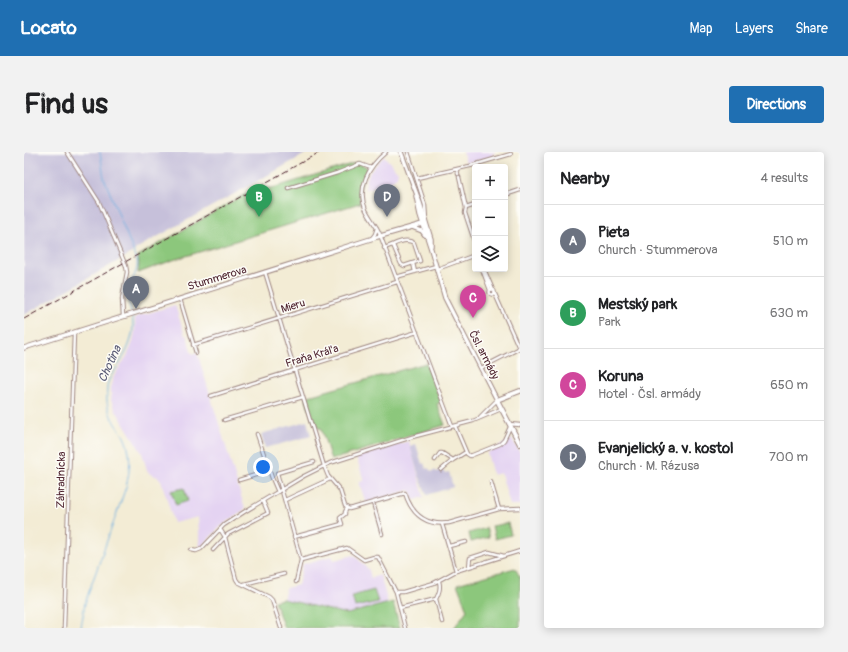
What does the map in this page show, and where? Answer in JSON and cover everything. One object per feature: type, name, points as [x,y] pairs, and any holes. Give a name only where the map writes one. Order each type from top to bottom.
[{"type":"main road","points":[[497,400],[520,391]]},
{"type":"main road","name":"Čsl. armády","points":[[497,400],[520,444]]},
{"type":"street","points":[[67,152],[98,202],[126,266],[127,272],[122,299],[123,316]]},
{"type":"street","points":[[386,152],[371,168],[364,182],[362,199],[367,212],[377,228],[454,426],[466,452],[470,456],[500,444],[504,440],[510,427]]},
{"type":"street","points":[[401,152],[416,196],[420,215],[425,224]]},
{"type":"street","points":[[408,152],[425,205],[425,224]]},
{"type":"street","points":[[417,178],[458,169],[511,154]]},
{"type":"street","points":[[288,188],[337,173],[360,164],[371,168]]},
{"type":"street","points":[[458,169],[466,208],[465,213],[472,236]]},
{"type":"street","points":[[508,194],[520,190]]},
{"type":"street","points":[[416,196],[420,203],[425,224]]},
{"type":"street","points":[[466,208],[472,206]]},
{"type":"street","points":[[420,215],[414,226],[422,231],[426,236]]},
{"type":"street","name":"Stummerova","points":[[24,348],[380,236],[425,224]]},
{"type":"street","name":"Čsl. armády","points":[[425,224],[426,236],[437,268],[446,302],[497,400]]},
{"type":"street","name":"Čsl. armády","points":[[425,224],[431,239],[431,249]]},
{"type":"street","points":[[371,239],[377,228]]},
{"type":"street","points":[[384,248],[396,242],[409,240],[414,243],[420,261],[404,266],[401,264],[393,244]]},
{"type":"street","points":[[396,277],[437,268],[472,256]]},
{"type":"street","points":[[413,263],[415,272]]},
{"type":"street","points":[[265,272],[324,466],[330,479],[340,490],[347,508]]},
{"type":"street","points":[[484,272],[491,290]]},
{"type":"street","name":"Mieru","points":[[193,345],[397,282]]},
{"type":"street","points":[[481,368],[519,348],[495,294]]},
{"type":"street","points":[[180,299],[196,353]]},
{"type":"street","name":"Záhradnícka","points":[[64,628],[74,332]]},
{"type":"street","name":"Fraňa Kráľa","points":[[211,396],[417,332]]},
{"type":"street","points":[[224,420],[303,398]]},
{"type":"street","points":[[479,418],[497,400]]},
{"type":"street","points":[[191,550],[196,551],[201,549],[224,525],[304,476],[324,466],[354,455],[454,426],[501,410]]},
{"type":"street","points":[[510,427],[518,425]]},
{"type":"street","points":[[510,427],[518,425]]},
{"type":"street","points":[[256,434],[278,492]]},
{"type":"street","points":[[441,470],[466,452]]},
{"type":"street","points":[[435,460],[440,453],[442,453],[453,460]]},
{"type":"street","points":[[296,582],[301,560],[277,473],[314,462]]},
{"type":"street","points":[[239,480],[269,471]]},
{"type":"street","points":[[285,500],[330,479]]},
{"type":"street","points":[[491,482],[499,509]]},
{"type":"street","points":[[347,508],[373,503],[405,493],[408,503],[415,512],[426,520],[437,524],[449,523],[499,509],[520,508]]},
{"type":"street","points":[[214,550],[228,534],[268,512],[263,501]]},
{"type":"street","points":[[373,503],[382,534]]},
{"type":"street","points":[[294,537],[342,524],[340,518],[345,514],[345,510],[347,508]]},
{"type":"street","points":[[442,524],[456,571]]},
{"type":"street","points":[[220,529],[225,537],[236,579],[238,582],[269,597],[272,600],[281,628]]},
{"type":"street","points":[[449,546],[466,542]]},
{"type":"street","points":[[301,560],[347,548],[364,560],[378,557],[396,592],[405,628]]},
{"type":"street","points":[[396,592],[403,592],[439,581],[456,571],[520,551]]},
{"type":"street","points":[[469,567],[470,558],[489,552],[505,556]]},
{"type":"street","points":[[244,584],[284,574]]},
{"type":"street","points":[[439,581],[440,586],[436,599],[442,622]]},
{"type":"street","points":[[400,608],[436,599]]},
{"type":"shaded area","points":[[24,152],[309,152],[139,247],[130,254],[24,315]]},
{"type":"shaded area","points":[[463,152],[495,153],[492,154],[492,157],[466,163]]},
{"type":"shaded area","points":[[384,156],[398,172],[397,177],[387,183],[365,190],[366,181],[370,172]]},
{"type":"shaded area","points":[[175,305],[185,336],[187,335],[191,352],[193,354],[197,352],[245,509],[220,527],[200,548],[198,517],[174,523],[161,480],[150,474],[147,470],[142,453],[111,400],[111,384],[133,342],[135,317]]},
{"type":"shaded area","points":[[307,421],[311,436],[265,448],[261,434]]},
{"type":"shaded area","points":[[512,439],[520,453],[520,505],[510,505],[501,473],[493,475],[487,453]]},
{"type":"shaded area","points":[[409,441],[424,497],[415,500],[413,499],[410,490],[366,503],[359,482],[364,481],[356,456]]},
{"type":"shaded area","points":[[416,444],[422,464],[424,463],[426,469],[428,468],[432,472],[434,470],[437,472],[440,469],[445,473],[449,472],[453,487],[427,495],[419,476],[410,446]]},
{"type":"shaded area","points":[[354,555],[369,570],[371,578],[380,575],[388,603],[347,614],[283,599],[286,588],[298,585],[303,564],[332,556],[334,560]]},
{"type":"green space","points":[[358,162],[368,168],[361,185],[360,203],[173,260],[138,273],[138,256],[249,192],[264,185],[266,189],[276,187]]},
{"type":"green space","points":[[426,363],[441,402],[437,404],[445,425],[331,460],[321,428],[318,428],[316,421],[313,421],[305,397]]},
{"type":"green space","points":[[184,488],[188,501],[176,505],[171,491]]},
{"type":"green space","points":[[508,523],[511,535],[495,539],[492,526]]},
{"type":"green space","points":[[486,528],[489,537],[471,542],[469,533]]},
{"type":"green space","points":[[515,568],[520,577],[520,628],[454,628],[467,610],[457,584]]},
{"type":"green space","points":[[374,590],[378,602],[355,607],[352,596]]},
{"type":"green space","points":[[283,599],[347,614],[393,602],[400,628],[284,628],[274,601]]},
{"type":"waterway","name":"Chotina","points":[[100,152],[104,178],[137,260],[137,268],[128,293],[131,313]]},
{"type":"waterway","name":"Chotina","points":[[81,628],[85,603],[129,475],[129,451],[123,435],[115,424],[108,407],[107,385],[128,347],[133,329],[132,316]]},
{"type":"railway","points":[[24,319],[320,152]]},
{"type":"place","name":"Mestský park","points":[[259,217]]},
{"type":"place","name":"Evanjelický a. v. kostol","points":[[387,217]]},
{"type":"place","name":"Pieta","points":[[136,309]]},
{"type":"place","name":"Koruna","points":[[473,318]]}]
